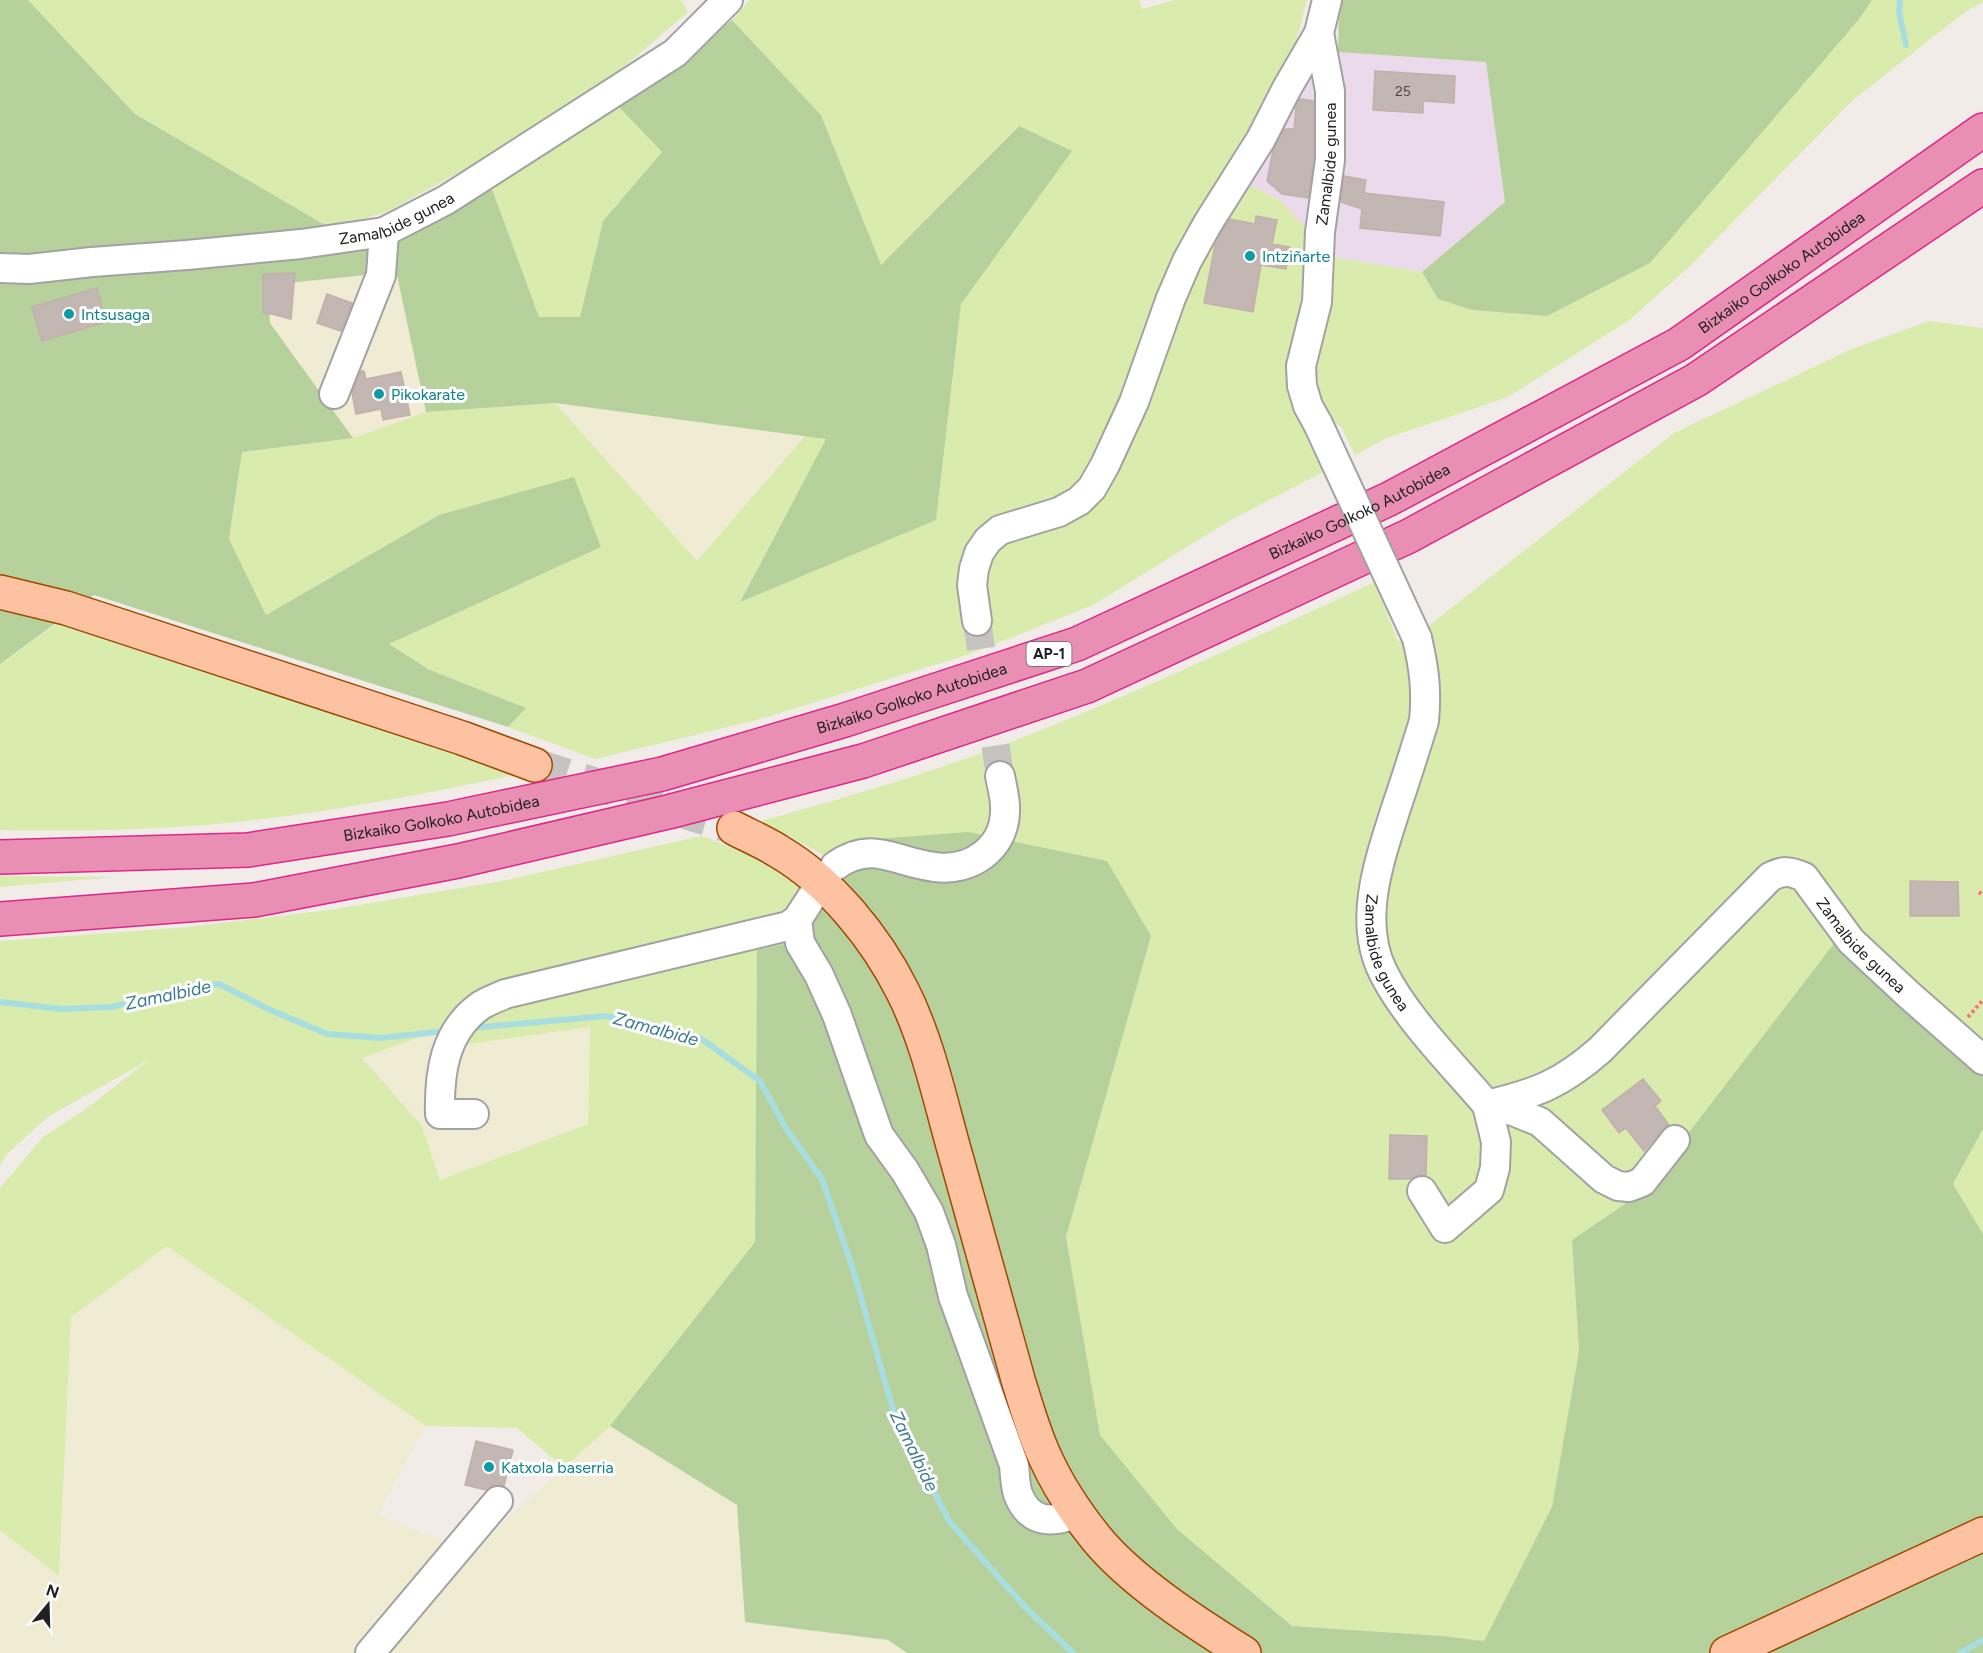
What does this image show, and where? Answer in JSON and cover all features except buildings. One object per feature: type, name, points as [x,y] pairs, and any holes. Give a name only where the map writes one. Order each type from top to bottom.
[{"type":"highway","name":"Bizkaiko Golkoko Autobidea","points":[[0,857],[248,850],[448,819],[662,774],[845,720],[1077,644],[1389,499],[1679,344],[1983,130]]},
{"type":"highway","name":"AP-1","points":[[0,919],[254,900],[458,861],[668,812],[863,761],[1087,686],[1409,536],[1696,380],[1983,186]]},
{"type":"main road","points":[[0,592],[66,608],[462,738],[535,765]]},
{"type":"main road","points":[[734,828],[779,851],[815,878],[844,906],[865,932],[903,992],[917,1024],[934,1079],[1034,1429],[1044,1456],[1077,1512],[1098,1540],[1144,1583],[1244,1653]]},
{"type":"main road","points":[[1727,1653],[1983,1534]]},
{"type":"street","name":"Zamalbide gunea","points":[[0,268],[29,269],[187,255],[301,244],[384,232],[446,200],[675,53],[728,0]]},
{"type":"street","name":"Zamalbide gunea","points":[[977,621],[972,585],[974,569],[979,553],[988,540],[1000,530],[1059,512],[1079,501],[1092,488],[1105,465],[1134,402],[1171,298],[1187,261],[1261,139],[1319,33],[1327,0]]},
{"type":"street","name":"Zamalbide gunea","points":[[1319,33],[1330,91],[1330,160],[1320,232],[1317,302],[1301,366],[1302,386],[1308,406],[1417,638],[1425,673],[1424,721],[1382,851],[1373,889],[1371,920],[1374,947],[1392,989],[1412,1017],[1487,1105],[1522,1097],[1576,1071],[1600,1050],[1770,876],[1782,870],[1804,877],[1851,941],[1983,1060]]},
{"type":"street","points":[[334,394],[381,275],[384,232]]},
{"type":"street","points":[[835,866],[848,857],[880,853],[936,868],[951,868],[969,864],[994,846],[1002,828],[1005,812],[1000,776]]},
{"type":"street","points":[[474,1114],[440,1114],[439,1084],[445,1055],[456,1030],[480,1006],[505,994],[788,926],[797,920],[815,892]]},
{"type":"street","points":[[797,920],[800,943],[819,975],[837,1015],[879,1135],[905,1171],[929,1212],[941,1245],[953,1296],[1014,1465],[1017,1493],[1028,1512],[1045,1520],[1061,1520],[1077,1512]]},
{"type":"street","points":[[1422,1191],[1445,1228],[1490,1190],[1495,1168],[1496,1143],[1487,1105],[1513,1111],[1540,1122],[1604,1179],[1618,1186],[1629,1187],[1642,1182],[1675,1140]]},
{"type":"street","points":[[370,1653],[498,1501]]},
{"type":"shaded area","points":[[1338,52],[1486,62],[1505,202],[1422,272],[1334,257],[1278,199],[1242,181],[1312,57]]},
{"type":"shaded area","points":[[391,247],[426,412],[353,438],[270,323],[268,285],[375,274]]},
{"type":"shaded area","points":[[555,403],[806,435],[697,561]]},
{"type":"shaded area","points":[[590,1027],[588,1124],[439,1180],[422,1126],[362,1058],[444,1028],[445,1099],[454,1046]]},
{"type":"shaded area","points":[[167,1246],[426,1426],[378,1514],[469,1553],[610,1426],[737,1505],[745,1622],[888,1640],[907,1653],[0,1653],[0,1530],[59,1575],[71,1317]]},
{"type":"green space","points":[[0,0],[28,0],[135,114],[330,228],[370,248],[376,274],[268,285],[270,323],[353,438],[242,452],[229,539],[266,615],[439,515],[574,477],[601,547],[389,644],[428,669],[526,708],[508,727],[94,595],[0,664]]},
{"type":"green space","points":[[28,0],[681,0],[688,12],[606,82],[499,150],[387,212],[330,228],[135,114]]},
{"type":"green space","points":[[750,0],[1139,0],[1142,9],[1175,0],[1307,0],[1295,46],[1171,318],[1242,181],[1278,199],[1312,234],[1294,390],[1306,437],[1323,472],[1229,521],[1093,605],[970,654],[757,720],[595,759],[508,727],[526,708],[428,669],[388,644],[601,547],[439,515],[266,615],[229,539],[242,452],[353,438],[426,412],[555,403],[697,561],[806,435],[826,439],[740,601],[935,520],[961,304],[1071,151],[1018,126],[881,266],[821,115],[732,20]]},
{"type":"green space","points":[[1339,0],[1872,0],[1860,18],[1650,263],[1547,316],[1472,310],[1438,299],[1422,272],[1505,202],[1486,62],[1338,52]]},
{"type":"green space","points":[[1872,0],[1983,0],[1983,2],[1965,12],[1853,100],[1689,267],[1628,321],[1508,397],[1387,438],[1355,455],[1341,427],[1318,409],[1310,386],[1329,303],[1334,257],[1422,272],[1438,299],[1472,310],[1547,316],[1860,18]]},
{"type":"green space","points":[[732,20],[821,115],[881,265],[1019,126],[1072,151],[961,304],[936,520],[740,602],[826,439],[555,403],[426,412],[391,247],[492,189],[539,317],[580,317],[603,221],[662,152],[619,107]]},
{"type":"green space","points":[[619,107],[662,152],[603,221],[580,317],[539,317],[492,189]]},
{"type":"green space","points":[[1929,321],[1983,328],[1983,1070],[1644,1191],[1572,1240],[1579,1351],[1552,1508],[1484,1641],[1292,1626],[1177,1529],[1100,1436],[1066,1237],[1151,936],[843,866],[761,821],[959,761],[1036,732],[1182,670],[1375,582],[1398,642],[1427,627],[1674,433],[1854,348]]},
{"type":"green space","points":[[60,621],[519,774],[385,800],[250,821],[139,829],[0,830],[0,664]]},
{"type":"green space","points":[[969,832],[1107,861],[1151,936],[1066,1237],[1100,1435],[1177,1529],[1292,1626],[1484,1641],[1552,1507],[1579,1351],[1572,1240],[1644,1191],[1839,937],[1983,1070],[1983,1129],[1953,1184],[1983,1234],[1983,1653],[907,1653],[888,1640],[745,1622],[737,1505],[610,1426],[755,1242],[757,950],[789,943],[861,840]]},
{"type":"green space","points":[[701,836],[755,858],[805,888],[785,918],[491,990],[444,1028],[362,1058],[422,1126],[440,1180],[588,1124],[590,1027],[454,1046],[484,1015],[519,1000],[770,939],[789,943],[757,951],[755,1242],[610,1426],[564,1468],[517,1428],[426,1426],[167,1246],[71,1317],[59,1576],[0,1530],[0,1188],[43,1137],[83,1111],[149,1060],[49,1116],[8,1153],[0,1165],[0,941],[188,927],[329,910],[502,881]]},
{"type":"green space","points":[[0,876],[114,877],[0,887]]},
{"type":"green space","points":[[1983,1129],[1983,1234],[1953,1184]]},
{"type":"waterway","points":[[1900,0],[1899,12],[1906,45]]},
{"type":"waterway","name":"Zamalbide","points":[[0,1002],[61,1009],[112,1007],[176,990],[219,984],[268,1009],[327,1034],[381,1038],[446,1031]]},
{"type":"waterway","name":"Zamalbide","points":[[471,1028],[606,1016],[700,1038],[760,1081],[787,1130],[822,1179],[852,1266],[894,1413],[949,1521],[1025,1607],[1073,1653]]},
{"type":"waterway","name":"Zamalbide","points":[[1960,1653],[1983,1640]]},
{"type":"tunnel","points":[[977,621],[1000,776]]},
{"type":"tunnel","points":[[535,765],[734,828]]},
{"type":"place","name":"Intziñarte","points":[[1250,256]]},
{"type":"place","name":"Intsusaga","points":[[69,314]]},
{"type":"place","name":"Pikokarate","points":[[379,394]]},
{"type":"place","name":"Katxola baserria","points":[[489,1467]]}]
